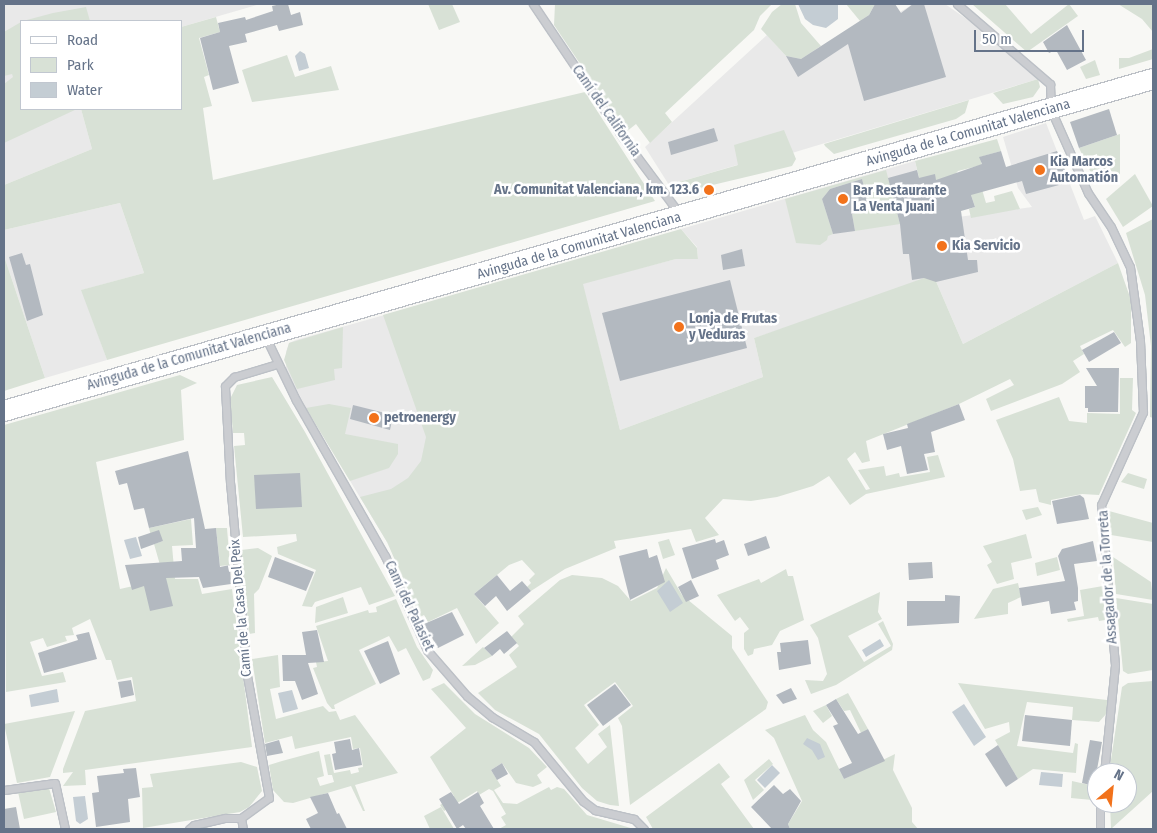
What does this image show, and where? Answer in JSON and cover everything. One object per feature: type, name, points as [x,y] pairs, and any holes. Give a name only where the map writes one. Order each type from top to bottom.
[{"type":"main road","name":"Avinguda de la Comunitat Valenciana","points":[[4,411],[1153,79]]},
{"type":"lane","name":"Camí del California","points":[[534,4],[623,138],[681,216]]},
{"type":"lane","points":[[957,4],[1050,84],[1051,110]]},
{"type":"lane","name":"Assagador de la Torreta","points":[[1051,110],[1088,194],[1111,227],[1130,267],[1140,341],[1143,412],[1102,505],[1115,665],[1105,763]]},
{"type":"lane","name":"Camí del Palasiet","points":[[265,336],[278,364],[385,556],[427,650],[467,696],[492,717],[534,742],[583,800],[596,810],[634,819],[644,829]]},
{"type":"lane","name":"Camí de la Casa Del Peix","points":[[241,818],[269,798],[247,676],[230,483],[225,386],[234,377],[278,364]]},
{"type":"lane","points":[[4,790],[55,783],[65,829]]},
{"type":"lane","points":[[1100,813],[1100,829]]},
{"type":"lane","points":[[189,829],[194,825],[225,818],[241,818],[243,829]]},
{"type":"shaded area","points":[[4,4],[260,4],[182,27],[182,20],[20,20],[20,110],[81,110],[92,149],[4,185]]},
{"type":"shaded area","points":[[913,4],[945,4],[984,31],[1038,79],[739,169],[737,165],[669,185],[645,147],[767,35],[786,56],[848,44]]},
{"type":"shaded area","points":[[1046,123],[1084,220],[1095,216],[1118,263],[963,344],[935,279],[754,338],[763,377],[620,430],[582,283],[676,259],[698,259],[697,247],[681,229],[915,161],[928,221],[1032,207],[1018,188],[1003,137]]},
{"type":"shaded area","points":[[120,203],[144,273],[82,290],[107,360],[45,378],[4,256],[4,230]]},
{"type":"shaded area","points":[[441,299],[518,502],[387,542],[306,408],[286,369],[286,352],[289,343],[296,340]]},
{"type":"green space","points":[[428,4],[452,4],[460,22],[439,30]]},
{"type":"green space","points":[[555,4],[772,4],[760,16],[754,30],[665,113],[672,122],[650,143],[636,124],[626,132],[554,25]]},
{"type":"green space","points":[[782,4],[795,4],[801,23],[821,46],[801,59],[786,56],[761,29],[772,12]]},
{"type":"green space","points":[[846,4],[875,4],[869,15],[860,21]]},
{"type":"green space","points":[[972,4],[1005,4],[1031,34],[1069,4],[1078,16],[1027,52]]},
{"type":"green space","points":[[1118,4],[1153,4],[1153,32],[1142,19]]},
{"type":"green space","points":[[86,7],[90,20],[27,20]]},
{"type":"green space","points":[[216,17],[220,32],[199,38],[209,75],[204,77],[212,106],[203,108],[213,180],[585,92],[655,201],[107,360],[81,290],[144,273],[120,203],[4,230],[4,185],[92,149],[81,110],[182,110],[182,27]]},
{"type":"green space","points":[[20,23],[20,110],[75,110],[4,143],[4,84],[13,77],[12,74],[4,76],[4,32]]},
{"type":"green space","points":[[1153,49],[1153,59],[1119,69],[1119,58],[1129,58]]},
{"type":"green space","points":[[287,55],[295,77],[331,66],[339,90],[252,102],[242,70]]},
{"type":"green space","points":[[1095,60],[1100,75],[1086,79],[1080,67]]},
{"type":"green space","points":[[1038,79],[1040,87],[1033,97],[1003,104],[993,93]]},
{"type":"green space","points":[[969,100],[965,113],[956,119],[834,154],[824,144]]},
{"type":"green space","points":[[784,130],[796,159],[792,166],[679,193],[675,193],[669,185],[738,165],[734,145]]},
{"type":"green space","points":[[1120,134],[1120,174],[1096,183],[1079,148]]},
{"type":"green space","points":[[997,139],[1001,151],[980,157],[982,165],[958,171],[926,207],[915,161]]},
{"type":"green space","points":[[886,170],[900,224],[855,231],[852,214],[870,209],[862,179],[830,189],[822,199],[833,234],[828,236],[827,240],[820,245],[796,243],[785,199]]},
{"type":"green space","points":[[1135,174],[1153,206],[1123,227],[1106,199]]},
{"type":"green space","points":[[981,186],[986,203],[995,201],[994,196],[1012,191],[1020,209],[971,218],[969,209],[975,207],[969,189]]},
{"type":"green space","points":[[1153,219],[1153,418],[1150,417],[1151,346],[1145,295],[1126,233]]},
{"type":"green space","points":[[681,229],[697,248],[698,259],[676,259],[583,284],[620,430],[763,377],[754,338],[924,278],[935,279],[963,344],[1118,263],[1131,300],[1131,343],[1125,347],[1113,330],[1080,346],[1084,354],[1073,361],[1080,372],[1062,384],[991,411],[986,399],[1014,385],[1010,379],[959,404],[866,441],[870,461],[862,463],[855,452],[847,459],[866,490],[870,489],[858,470],[884,466],[886,476],[899,473],[900,477],[930,472],[927,457],[938,455],[945,477],[866,494],[850,505],[829,476],[813,486],[777,497],[751,501],[723,499],[705,518],[719,535],[696,542],[691,529],[614,541],[616,548],[565,569],[531,591],[527,587],[531,583],[529,580],[535,574],[522,560],[509,565],[474,594],[499,623],[476,644],[457,608],[428,622],[424,615],[420,617],[387,542],[360,497],[391,489],[408,478],[421,461],[426,437],[383,315]]},
{"type":"green space","points":[[4,256],[45,378],[4,391]]},
{"type":"green space","points":[[343,327],[342,368],[334,369],[335,380],[297,389],[284,360],[289,343]]},
{"type":"green space","points":[[180,375],[197,383],[181,390],[184,440],[96,462],[120,589],[164,579],[154,544],[163,541],[151,536],[149,528],[191,519],[193,545],[172,546],[175,579],[198,579],[202,594],[232,589],[252,747],[85,770],[86,785],[63,786],[73,772],[63,773],[63,769],[85,711],[136,701],[132,677],[117,680],[111,660],[106,660],[90,619],[72,628],[74,635],[65,636],[67,641],[47,647],[43,638],[30,642],[42,676],[63,672],[66,682],[6,692],[4,425]]},
{"type":"green space","points":[[272,377],[305,432],[395,596],[369,605],[361,587],[315,602],[312,607],[302,606],[316,570],[278,554],[277,547],[297,541],[296,534],[243,537],[234,446],[245,445],[244,433],[233,433],[230,399],[237,385]]},
{"type":"green space","points":[[1120,378],[1133,378],[1132,410],[1136,413],[1099,495],[1082,494],[1051,500],[1051,505],[1039,502],[1036,489],[1020,491],[1013,459],[996,420],[1059,397],[1069,421],[1087,423],[1087,413],[1120,414]]},
{"type":"green space","points":[[329,404],[351,408],[345,434],[398,444],[398,454],[389,468],[350,481],[306,408]]},
{"type":"green space","points":[[1128,473],[1147,479],[1144,489],[1121,482]]},
{"type":"green space","points":[[1038,507],[1042,515],[1026,520],[1022,510]]},
{"type":"green space","points":[[1109,511],[1153,523],[1153,542],[1111,535]]},
{"type":"green space","points":[[216,528],[227,528],[230,565],[220,566]]},
{"type":"green space","points":[[1026,534],[1032,558],[1011,563],[1014,579],[997,584],[987,565],[992,562],[983,546]]},
{"type":"green space","points":[[669,539],[675,555],[663,559],[658,542]]},
{"type":"green space","points":[[258,548],[272,556],[259,589],[254,594],[255,633],[249,634],[241,550]]},
{"type":"green space","points":[[1057,557],[1060,570],[1037,576],[1035,563]]},
{"type":"green space","points":[[1113,557],[1151,582],[1153,600],[1116,594]]},
{"type":"green space","points":[[666,568],[682,595],[732,636],[732,648],[768,702],[766,709],[630,805],[622,726],[618,718],[633,706],[615,682],[584,705],[599,725],[575,748],[588,764],[607,747],[598,734],[610,725],[619,806],[610,805],[597,801],[582,788],[539,734],[495,710],[478,693],[517,667],[509,655],[519,646],[511,637],[524,624],[518,616],[560,580],[572,575],[602,578],[618,586],[631,601],[657,588]]},
{"type":"green space","points":[[786,569],[788,576],[793,576],[804,620],[780,631],[772,645],[754,649],[753,654],[748,656],[744,649],[744,633],[749,629],[740,617],[735,621],[717,595],[759,579],[761,583]]},
{"type":"green space","points":[[1018,583],[1021,597],[1008,603],[1008,614],[974,619],[993,589]]},
{"type":"green space","points":[[1103,586],[1105,620],[1099,621],[1098,617],[1068,622],[1067,619],[1084,616],[1080,590]]},
{"type":"green space","points":[[880,592],[878,612],[882,619],[848,636],[864,662],[891,646],[878,624],[883,621],[893,644],[892,650],[836,685],[811,694],[805,680],[823,681],[827,674],[818,638],[810,625]]},
{"type":"green space","points":[[343,597],[348,613],[315,623],[316,607]]},
{"type":"green space","points":[[1116,598],[1153,604],[1153,670],[1128,674],[1123,671]]},
{"type":"green space","points":[[396,599],[417,647],[433,670],[430,678],[423,681],[406,648],[398,652],[389,636],[359,650],[376,684],[334,705],[335,709],[332,709],[327,703],[313,668],[317,667],[316,662],[328,661],[316,626],[368,610],[369,613],[377,612],[376,607]]},
{"type":"green space","points":[[483,647],[492,656],[475,665],[462,666]]},
{"type":"green space","points":[[278,655],[280,687],[270,689],[276,719],[323,706],[329,712],[336,711],[340,720],[355,715],[398,773],[355,785],[365,811],[363,811],[351,786],[293,803],[284,802],[273,790],[269,765],[319,751],[324,776],[317,778],[320,786],[334,782],[332,775],[328,775],[324,755],[330,754],[334,773],[350,770],[351,774],[359,772],[358,768],[363,767],[360,748],[353,749],[351,737],[295,749],[292,736],[265,743],[252,659]]},
{"type":"green space","points":[[1153,681],[1153,791],[1137,805],[1137,763],[1111,763],[1122,687],[1128,683]]},
{"type":"green space","points":[[444,683],[475,714],[529,748],[547,767],[537,775],[542,783],[533,787],[516,783],[502,763],[491,770],[501,786],[494,790],[503,803],[517,804],[549,787],[551,790],[557,787],[564,789],[587,815],[634,829],[499,829],[506,825],[501,817],[506,814],[493,791],[489,789],[479,795],[477,791],[444,811],[440,805],[454,796],[430,757],[466,728],[431,689]]},
{"type":"green space","points":[[958,683],[1107,700],[1107,713],[1099,722],[1072,720],[1073,707],[1027,702],[1017,746],[1073,753],[1075,743],[1078,744],[1076,773],[1033,769],[1018,779],[995,740],[1010,732],[1009,722],[985,729]]},
{"type":"green space","points":[[848,693],[868,729],[861,733],[850,710],[844,711],[836,699]]},
{"type":"green space","points":[[826,705],[832,716],[823,723],[813,711]]},
{"type":"green space","points":[[75,711],[50,777],[17,783],[4,724]]},
{"type":"green space","points":[[805,715],[813,730],[826,742],[844,779],[895,754],[893,770],[912,808],[912,822],[918,829],[790,829],[788,824],[802,801],[774,738],[765,730]]},
{"type":"green space","points":[[769,759],[773,764],[755,780],[764,790],[753,800],[744,780]]},
{"type":"green space","points":[[241,762],[257,767],[262,791],[249,807],[240,812],[143,828],[142,788],[153,787],[150,774]]},
{"type":"green space","points":[[719,763],[730,777],[721,784],[754,829],[653,829],[646,817]]},
{"type":"green space","points":[[1072,781],[1087,784],[1087,800],[1071,798]]},
{"type":"green space","points":[[49,788],[56,812],[24,819],[18,792]]},
{"type":"green space","points":[[441,807],[454,829],[430,829],[424,816]]},
{"type":"green space","points":[[1110,813],[1129,813],[1111,829]]},
{"type":"water","points":[[798,4],[838,4],[838,19],[826,28],[813,25],[805,19]]},
{"type":"water","points":[[300,51],[305,54],[309,68],[299,71],[295,56]]},
{"type":"water","points":[[136,537],[142,556],[130,559],[124,540]]},
{"type":"water","points":[[669,580],[683,603],[670,612],[657,591]]},
{"type":"water","points":[[880,639],[884,646],[866,657],[862,650]]},
{"type":"water","points":[[57,689],[59,702],[31,707],[29,695]]},
{"type":"water","points":[[292,690],[298,709],[283,713],[278,693]]},
{"type":"water","points":[[964,704],[986,737],[974,746],[952,712]]},
{"type":"water","points":[[807,738],[820,744],[825,757],[818,760],[812,750],[803,744]]},
{"type":"water","points":[[772,765],[780,773],[765,788],[757,780]]},
{"type":"water","points":[[1041,772],[1063,774],[1062,787],[1039,785]]},
{"type":"water","points":[[85,796],[88,819],[80,824],[76,821],[73,797]]},
{"type":"building","points":[[288,4],[291,15],[300,12],[303,25],[279,31],[277,25],[245,34],[247,42],[229,46],[239,83],[213,90],[200,38],[220,32],[218,23],[245,17],[246,20],[273,11],[272,6]]},
{"type":"building","points":[[875,4],[895,4],[901,13],[913,4],[924,4],[946,77],[864,101],[848,44],[798,77],[786,56],[801,59],[869,15]]},
{"type":"building","points":[[1067,25],[1086,60],[1067,70],[1056,50],[1049,53],[1043,42]]},
{"type":"building","points":[[1109,109],[1117,135],[1079,148],[1070,122]]},
{"type":"building","points":[[714,128],[718,141],[671,155],[668,142]]},
{"type":"building","points":[[1001,151],[1006,167],[1057,151],[1070,182],[1026,194],[1022,181],[971,195],[975,207],[961,211],[968,260],[977,260],[978,272],[936,282],[924,278],[912,280],[909,254],[903,254],[900,224],[888,178],[917,170],[919,178],[935,174],[936,180],[982,164],[979,157]]},
{"type":"building","points":[[862,179],[870,209],[852,214],[855,231],[833,234],[822,199],[830,189]]},
{"type":"building","points":[[742,249],[745,266],[723,270],[721,255]]},
{"type":"building","points":[[22,253],[26,265],[30,264],[43,315],[27,321],[9,257]]},
{"type":"building","points":[[730,280],[747,348],[620,381],[602,313]]},
{"type":"building","points":[[1114,332],[1121,343],[1089,362],[1082,350]]},
{"type":"building","points":[[1086,368],[1119,368],[1118,412],[1088,412],[1088,408],[1085,408],[1085,386],[1097,386]]},
{"type":"building","points":[[959,404],[965,420],[931,432],[935,452],[924,454],[928,470],[907,474],[901,446],[887,450],[883,434],[908,428],[907,424]]},
{"type":"building","points":[[353,405],[393,415],[390,430],[350,419]]},
{"type":"building","points":[[188,451],[205,529],[216,528],[220,567],[230,565],[231,584],[203,588],[199,577],[166,578],[173,606],[150,611],[144,586],[132,590],[125,565],[182,561],[181,548],[196,548],[194,518],[149,528],[144,508],[134,510],[127,483],[119,485],[115,471]]},
{"type":"building","points":[[300,473],[302,507],[256,509],[254,475]]},
{"type":"building","points":[[1080,495],[1084,498],[1089,519],[1057,524],[1052,501]]},
{"type":"building","points":[[159,530],[163,541],[141,549],[138,537]]},
{"type":"building","points":[[766,536],[770,548],[748,556],[744,544]]},
{"type":"building","points":[[715,539],[716,543],[724,540],[729,555],[716,560],[719,569],[692,579],[682,548]]},
{"type":"building","points":[[1093,541],[1097,561],[1074,564],[1078,588],[1078,601],[1074,602],[1076,610],[1051,614],[1049,601],[1022,606],[1019,588],[1065,581],[1058,556],[1062,549]]},
{"type":"building","points":[[647,549],[649,558],[657,555],[665,582],[630,600],[619,556]]},
{"type":"building","points":[[275,557],[314,572],[306,591],[268,577]]},
{"type":"building","points":[[932,562],[933,578],[909,580],[908,563]]},
{"type":"building","points":[[497,575],[510,591],[522,581],[531,591],[507,611],[496,596],[485,606],[474,594]]},
{"type":"building","points":[[691,580],[699,596],[686,602],[678,587]]},
{"type":"building","points":[[945,595],[960,596],[959,623],[907,626],[907,601],[945,601]]},
{"type":"building","points":[[452,612],[464,635],[438,648],[424,624]]},
{"type":"building","points":[[317,630],[324,662],[308,663],[318,694],[302,700],[295,681],[283,681],[282,655],[306,655],[302,632]]},
{"type":"building","points":[[507,631],[517,643],[504,654],[500,649],[492,656],[484,648]]},
{"type":"building","points":[[89,632],[97,659],[44,673],[38,653],[78,640],[76,635]]},
{"type":"building","points":[[808,640],[811,664],[779,670],[777,652],[781,652],[780,643]]},
{"type":"building","points":[[388,641],[400,674],[380,684],[364,651]]},
{"type":"building","points":[[131,680],[134,695],[121,698],[118,682]]},
{"type":"building","points":[[615,684],[631,705],[603,726],[587,705]]},
{"type":"building","points":[[791,688],[797,699],[783,704],[776,695]]},
{"type":"building","points":[[836,699],[858,734],[868,729],[885,761],[844,779],[839,769],[852,763],[833,726],[838,724],[826,705]]},
{"type":"building","points":[[1025,715],[1072,720],[1070,746],[1022,741]]},
{"type":"building","points":[[350,739],[352,750],[359,748],[362,765],[335,770],[332,754],[336,753],[334,742]]},
{"type":"building","points":[[279,740],[283,753],[267,756],[265,744]]},
{"type":"building","points":[[1090,740],[1102,742],[1098,763],[1087,763],[1087,784],[1082,783]]},
{"type":"building","points":[[998,745],[1018,779],[1006,787],[985,754]]},
{"type":"building","points":[[502,763],[508,774],[497,780],[491,770]]},
{"type":"building","points":[[136,768],[140,797],[128,799],[130,822],[96,827],[92,793],[99,792],[97,776],[124,773],[123,769]]},
{"type":"building","points":[[774,785],[783,794],[790,789],[801,801],[788,824],[790,829],[772,829],[751,807]]},
{"type":"building","points":[[451,792],[459,804],[478,792],[484,803],[480,806],[494,829],[466,829],[463,825],[457,829],[439,799]]},
{"type":"building","points":[[328,793],[337,814],[339,813],[347,829],[311,829],[306,819],[318,813],[310,797]]},
{"type":"building","points":[[16,807],[20,829],[4,829],[4,809]]},
{"type":"place","name":"Kia Marcos Automatión","points":[[1040,170]]},
{"type":"place","name":"Av. Comunitat Valenciana, km. 123.6","points":[[709,190]]},
{"type":"place","name":"Bar Restaurante La Venta Juani","points":[[843,199]]},
{"type":"place","name":"Kia Servicio","points":[[942,246]]},
{"type":"place","name":"Lonja de Frutas y Veduras","points":[[679,327]]},
{"type":"place","name":"petroenergy","points":[[374,418]]}]
